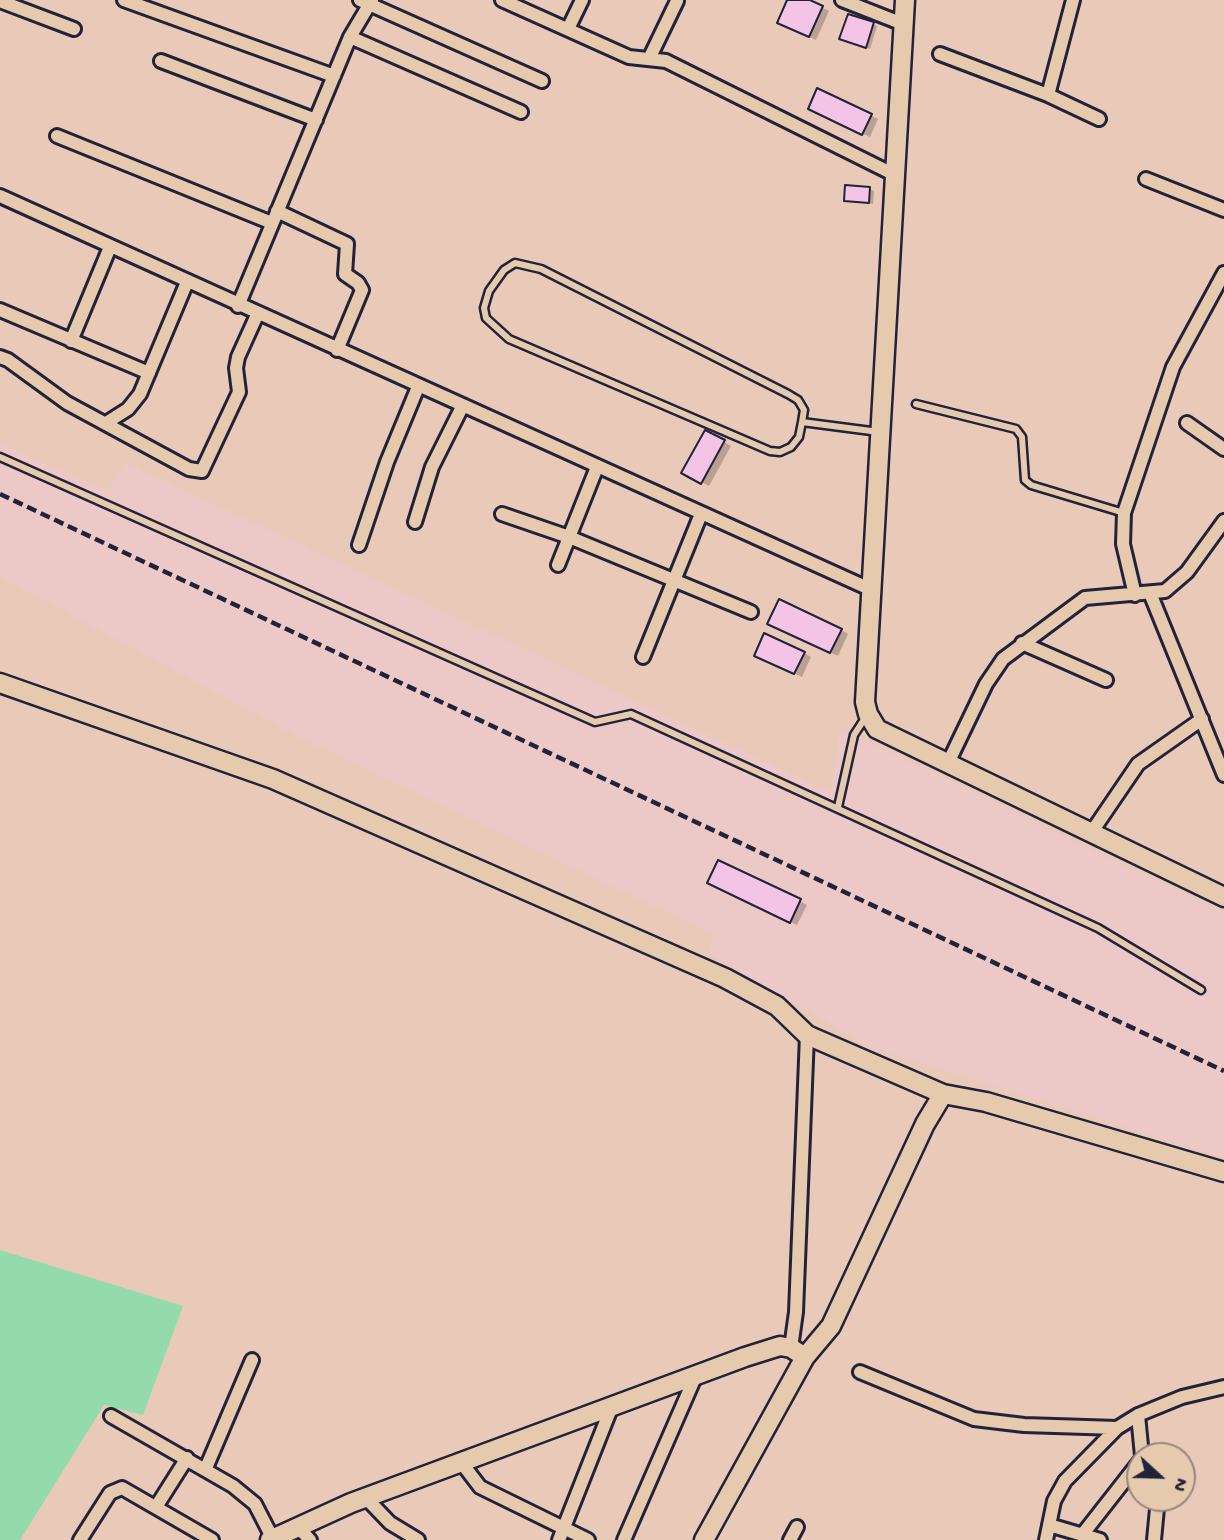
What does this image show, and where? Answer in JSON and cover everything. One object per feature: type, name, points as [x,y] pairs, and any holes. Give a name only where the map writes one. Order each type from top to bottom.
[{"type":"street","points":[[124,0],[334,76]]},
{"type":"street","points":[[502,0],[629,57],[666,61],[895,175]]},
{"type":"street","points":[[528,13],[535,0]]},
{"type":"street","points":[[568,29],[582,0]]},
{"type":"street","points":[[842,0],[904,24]]},
{"type":"street","points":[[905,0],[864,702],[877,729],[1224,897]]},
{"type":"street","points":[[1048,95],[1073,0]]},
{"type":"street","points":[[0,1],[74,29]]},
{"type":"street","points":[[238,306],[367,1],[542,81]]},
{"type":"street","points":[[649,59],[677,1]]},
{"type":"street","points":[[350,37],[521,112]]},
{"type":"street","points":[[940,54],[1048,95],[1099,119]]},
{"type":"street","points":[[161,61],[316,120]]},
{"type":"street","points":[[57,136],[348,244],[345,274],[358,283],[362,290],[337,350]]},
{"type":"street","points":[[1146,178],[1224,210]]},
{"type":"street","points":[[0,196],[257,315],[872,590]]},
{"type":"street","points":[[71,341],[110,247]]},
{"type":"street","points":[[1135,595],[1123,544],[1124,513],[1173,367],[1224,273]]},
{"type":"street","points":[[106,423],[128,410],[149,373],[187,282]]},
{"type":"street","points":[[0,310],[149,373]]},
{"type":"street","points":[[0,357],[67,403],[189,469],[202,471],[239,392],[236,368],[238,357],[257,315]]},
{"type":"street","points":[[359,545],[387,462],[418,387]]},
{"type":"street","points":[[415,522],[432,467],[462,407]]},
{"type":"street","points":[[1187,422],[1224,449]]},
{"type":"street","points":[[558,565],[597,467]]},
{"type":"street","points":[[502,514],[569,537],[751,612]]},
{"type":"street","points":[[643,657],[701,514]]},
{"type":"street","points":[[948,763],[986,684],[1003,659],[1085,598],[1165,591],[1187,572],[1224,521]]},
{"type":"street","points":[[1150,593],[1224,775]]},
{"type":"street","points":[[1022,643],[1107,680]]},
{"type":"street","points":[[0,682],[273,779],[725,978],[777,1006],[807,1035],[943,1094],[986,1102],[1224,1172]]},
{"type":"street","points":[[1091,833],[1138,764],[1202,719]]},
{"type":"street","points":[[798,1352],[796,1312],[807,1035]]},
{"type":"street","points":[[704,1540],[798,1352],[831,1326],[925,1124],[943,1094]]},
{"type":"street","points":[[111,1416],[206,1468],[255,1504],[272,1539],[304,1534],[366,1498],[696,1375],[780,1346],[798,1352]]},
{"type":"street","points":[[206,1468],[252,1360]]},
{"type":"street","points":[[860,1372],[974,1419],[1024,1425],[1116,1428]]},
{"type":"street","points":[[624,1540],[696,1375]]},
{"type":"street","points":[[1046,1540],[1054,1502],[1065,1481],[1116,1428],[1138,1415],[1182,1397],[1224,1387]]},
{"type":"street","points":[[561,1534],[612,1406]]},
{"type":"street","points":[[1138,1415],[1140,1442]]},
{"type":"street","points":[[156,1507],[187,1458]]},
{"type":"street","points":[[461,1462],[480,1487],[561,1534],[588,1540]]},
{"type":"street","points":[[1082,1535],[1126,1478]]},
{"type":"street","points":[[80,1540],[115,1489],[122,1488],[212,1540]]},
{"type":"street","points":[[366,1498],[390,1523],[418,1540]]},
{"type":"street","points":[[1154,1540],[1157,1512]]},
{"type":"street","points":[[1049,1525],[1100,1540]]},
{"type":"street","points":[[790,1540],[797,1527]]},
{"type":"lane","points":[[515,263],[541,269],[788,394],[798,400],[804,410],[802,422],[799,438],[791,447],[780,452],[770,451],[509,339],[486,318],[484,308],[489,291],[503,270],[515,263]]},
{"type":"lane","points":[[916,404],[1016,429],[1022,437],[1025,480],[1031,485],[1124,513]]},
{"type":"lane","points":[[802,422],[880,432]]},
{"type":"lane","points":[[0,457],[595,722],[631,714],[1098,928],[1201,990]]},
{"type":"lane","points":[[838,807],[854,735],[868,713]]},
{"type":"shaded area","points":[[0,444],[108,490],[124,462],[831,792],[840,728],[1224,913],[1224,1158],[871,1048],[708,953],[714,935],[294,735],[0,577]]},
{"type":"green space","points":[[0,1250],[183,1306],[143,1415],[104,1405],[20,1540],[0,1540]]},
{"type":"building","points":[[787,0],[810,0],[823,6],[809,37],[777,23]]},
{"type":"building","points":[[848,14],[874,22],[866,48],[839,39]]},
{"type":"building","points":[[817,88],[872,114],[862,135],[808,109]]},
{"type":"building","points":[[845,185],[870,187],[869,203],[844,201]]},
{"type":"building","points":[[705,430],[725,440],[701,484],[681,473]]},
{"type":"building","points":[[779,599],[842,629],[830,653],[767,624]]},
{"type":"building","points":[[764,633],[805,652],[794,674],[754,656]]},
{"type":"building","points":[[718,860],[801,899],[790,923],[707,883]]},
{"type":"railway","points":[[0,494],[1224,1071]]}]
